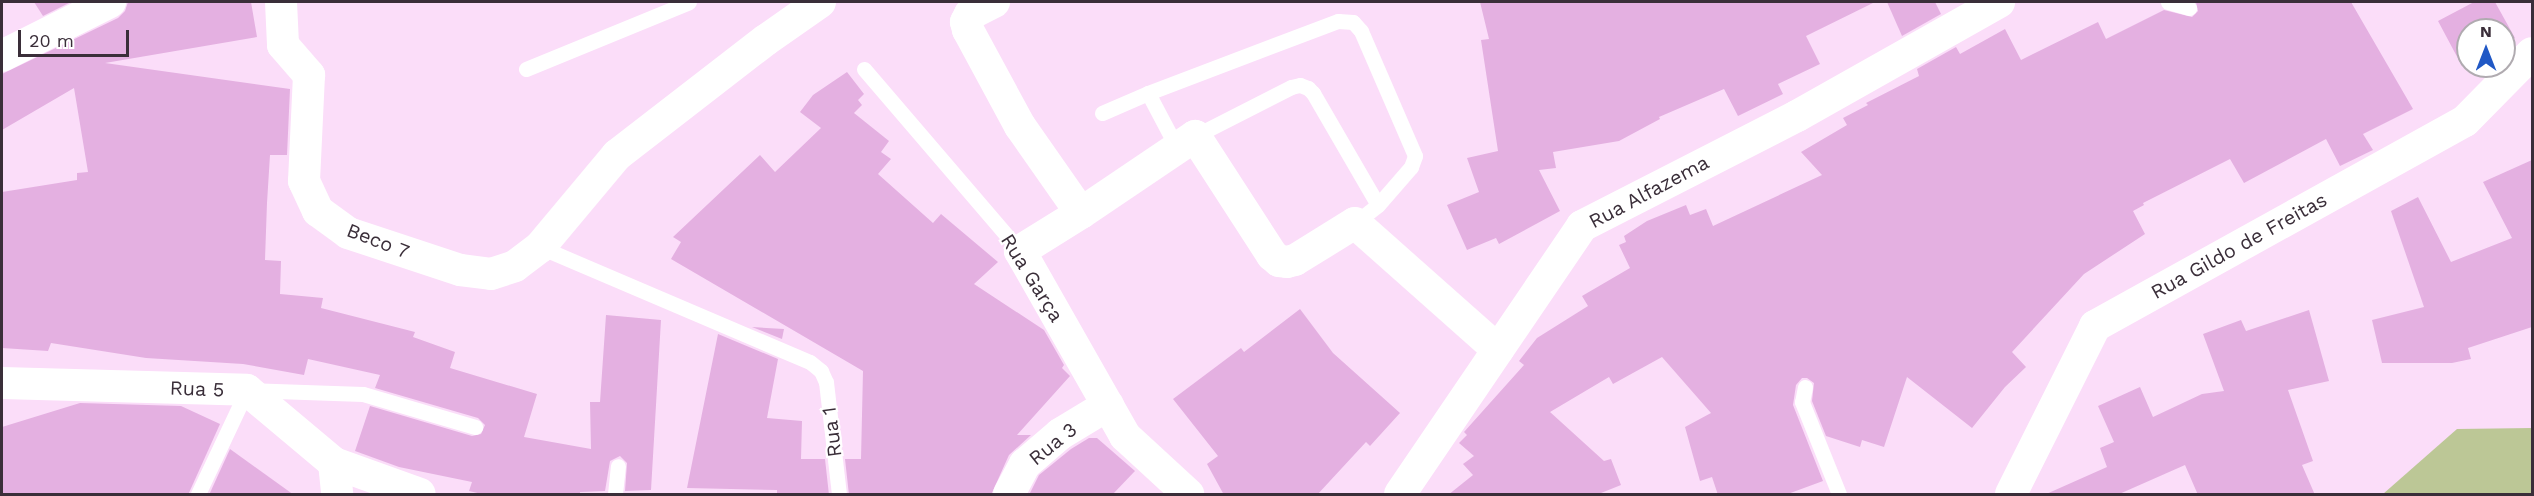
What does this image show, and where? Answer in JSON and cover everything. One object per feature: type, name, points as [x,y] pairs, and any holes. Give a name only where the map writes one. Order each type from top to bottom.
[{"type":"street","points":[[2,56],[110,2]]},
{"type":"street","name":"Beco 7","points":[[281,2],[283,45],[309,75],[304,181],[318,211],[348,233],[460,270],[491,274],[515,266],[540,247],[617,155],[766,40],[820,2]]},
{"type":"street","points":[[994,2],[970,14],[966,22],[968,30],[1020,126],[1081,213]]},
{"type":"street","name":"Rua Alfazema","points":[[1400,495],[1582,226],[1797,116],[1999,2]]},
{"type":"street","name":"Rua Gildo de Freitas","points":[[2011,495],[2095,327],[2465,122],[2532,53]]},
{"type":"street","points":[[1020,251],[1081,213],[1185,141],[1272,255],[1279,261],[1295,260],[1366,214],[1498,350]]},
{"type":"street","name":"Rua Garça","points":[[1020,251],[1125,436],[1188,495]]},
{"type":"street","name":"Rua 5","points":[[2,383],[247,390],[334,463],[420,495]]},
{"type":"street","name":"Rua 3","points":[[1009,495],[1025,464],[1060,434],[1108,405]]},
{"type":"street","points":[[334,463],[337,495]]},
{"type":"lane","points":[[526,69],[689,2]]},
{"type":"lane","points":[[2168,2],[2189,8]]},
{"type":"lane","points":[[1102,113],[1148,93],[1338,21],[1353,22],[1361,31],[1415,156],[1411,167],[1366,214],[1313,93],[1308,88],[1300,85],[1291,87],[1185,141],[1148,93]]},
{"type":"lane","name":"Rua Garça","points":[[864,69],[1020,251]]},
{"type":"lane","name":"Rua 1","points":[[540,247],[810,362],[821,371],[826,382],[839,495]]},
{"type":"lane","points":[[1805,387],[1802,402],[1839,495]]},
{"type":"lane","points":[[198,495],[247,390],[363,394],[475,428]]},
{"type":"lane","points":[[615,495],[618,466]]},
{"type":"green space","points":[[2532,428],[2532,494],[2383,494],[2457,429]]},
{"type":"building","points":[[34,2],[71,2],[43,16]]},
{"type":"building","points":[[128,2],[251,2],[257,37],[105,63],[290,89],[287,155],[270,155],[267,203],[265,260],[281,261],[280,294],[323,298],[321,308],[415,332],[413,337],[455,352],[450,368],[537,394],[524,437],[591,449],[590,402],[600,402],[606,315],[661,320],[651,490],[625,491],[627,463],[620,456],[610,461],[605,491],[580,492],[580,495],[486,495],[469,491],[472,482],[399,467],[355,451],[370,406],[472,436],[481,434],[485,425],[478,418],[375,388],[380,375],[308,359],[304,375],[243,364],[146,358],[51,343],[48,351],[2,348],[2,192],[77,180],[77,173],[88,172],[74,88],[2,130],[2,74],[118,18],[125,11]]},
{"type":"building","points":[[1480,2],[1875,2],[1806,36],[1820,64],[1778,84],[1783,94],[1738,116],[1724,89],[1659,117],[1660,119],[1619,141],[1553,152],[1556,168],[1539,170],[1560,211],[1499,244],[1496,238],[1467,250],[1447,205],[1479,192],[1467,158],[1498,151],[1481,40],[1489,39]]},
{"type":"building","points":[[1887,2],[1935,2],[1941,14],[1902,36]]},
{"type":"building","points":[[2196,2],[2351,2],[2413,109],[2363,134],[2373,150],[2340,166],[2326,139],[2244,183],[2230,159],[2143,203],[2144,205],[2133,211],[2145,234],[2084,274],[2012,352],[2026,367],[2005,387],[1972,428],[1907,377],[1884,447],[1862,440],[1860,447],[1826,436],[1812,401],[1814,383],[1807,378],[1802,378],[1796,385],[1793,405],[1823,481],[1785,495],[1718,495],[1712,477],[1700,481],[1685,427],[1711,413],[1662,357],[1613,384],[1609,377],[1550,412],[1604,461],[1611,459],[1621,485],[1596,495],[1448,495],[1473,475],[1463,464],[1474,456],[1459,443],[1467,435],[1464,432],[1524,365],[1519,361],[1537,338],[1588,306],[1582,296],[1630,268],[1619,245],[1626,242],[1624,236],[1647,221],[1686,205],[1690,215],[1706,209],[1713,226],[1822,175],[1801,152],[1847,125],[1843,118],[1868,105],[1866,103],[1919,76],[1917,69],[1956,47],[1960,54],[2005,29],[2021,60],[2098,22],[2106,39],[2164,10],[2192,17],[2198,11]]},
{"type":"building","points":[[2474,2],[2495,2],[2504,18],[2456,18],[2456,55],[2438,21]]},
{"type":"building","points":[[847,72],[864,94],[858,100],[862,105],[854,113],[889,141],[881,152],[891,159],[878,174],[933,223],[941,214],[998,262],[974,284],[1044,330],[1064,365],[1062,368],[1070,376],[1017,435],[1031,435],[1009,455],[991,495],[849,495],[845,459],[861,459],[863,371],[671,259],[681,242],[673,237],[760,155],[775,172],[821,128],[800,112],[813,95]]},
{"type":"building","points":[[2532,160],[2532,327],[2468,348],[2471,359],[2452,363],[2382,363],[2372,320],[2424,307],[2391,211],[2418,197],[2451,262],[2512,238],[2483,182]]},
{"type":"building","points":[[1300,309],[1333,353],[1400,413],[1370,446],[1366,442],[1317,495],[1224,495],[1207,464],[1218,456],[1173,399],[1241,348],[1244,352]]},
{"type":"building","points":[[2309,310],[2329,381],[2288,390],[2313,461],[2302,465],[2315,495],[2198,495],[2185,465],[2117,495],[2044,495],[2107,467],[2100,448],[2114,442],[2098,406],[2140,387],[2153,417],[2202,394],[2224,391],[2203,334],[2241,320],[2246,331]]},
{"type":"building","points":[[752,327],[784,329],[782,339]]},
{"type":"building","points":[[718,334],[778,359],[767,418],[802,421],[801,459],[825,459],[829,495],[777,495],[777,490],[687,488]]},
{"type":"building","points":[[80,403],[181,406],[220,424],[188,495],[2,495],[2,427]]},
{"type":"building","points":[[1089,438],[1097,438],[1135,471],[1112,495],[1029,495],[1039,475],[1071,449]]},
{"type":"building","points":[[230,449],[294,495],[209,495]]}]
